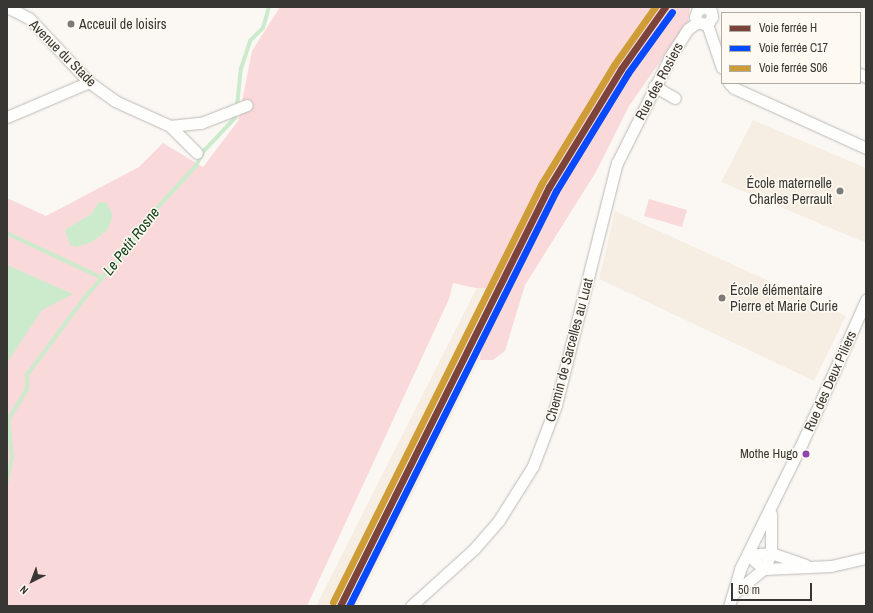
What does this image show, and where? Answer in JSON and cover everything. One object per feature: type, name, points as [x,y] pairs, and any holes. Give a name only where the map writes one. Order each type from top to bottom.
[{"type":"street","name":"Avenue du Stade","points":[[10,8],[29,18],[89,82],[115,101],[170,126],[198,153]]},
{"type":"street","points":[[702,23],[711,20],[708,9],[695,14],[702,23],[721,66]]},
{"type":"street","name":"Rue des Rosiers","points":[[625,145],[654,86],[679,41],[688,29],[702,23]]},
{"type":"street","points":[[7,117],[89,82]]},
{"type":"street","points":[[730,84],[734,88],[866,148]]},
{"type":"street","points":[[654,86],[675,98]]},
{"type":"street","points":[[170,126],[201,123],[247,105]]},
{"type":"street","name":"Chemin de Sarcelles au Luat","points":[[411,606],[474,549],[499,520],[533,466],[556,405],[609,190],[625,145]]},
{"type":"street","name":"Rue des Deux Piliers","points":[[729,606],[740,569],[772,506],[866,300]]},
{"type":"street","name":"Rue des Deux Piliers","points":[[734,593],[764,569],[771,553],[769,532],[772,506]]},
{"type":"street","points":[[748,554],[771,553],[810,567]]},
{"type":"street","points":[[748,554],[764,569],[831,566],[866,558]]},
{"type":"shaded area","points":[[280,7],[690,7],[688,22],[629,106],[596,172],[525,285],[505,351],[493,360],[480,360],[482,344],[506,288],[475,288],[453,283],[449,299],[307,606],[7,606],[7,198],[46,216],[139,167],[163,143],[203,167],[238,121],[252,51]]},
{"type":"shaded area","points":[[753,120],[866,168],[866,243],[721,182]]},
{"type":"shaded area","points":[[649,199],[687,210],[682,227],[644,216]]},
{"type":"shaded area","points":[[99,202],[107,203],[113,216],[107,230],[92,242],[76,247],[70,245],[65,230],[91,214]]},
{"type":"shaded area","name":"École élémentaire Pierre et Marie Curie","points":[[615,211],[846,316],[814,381],[599,279]]},
{"type":"shaded area","points":[[7,265],[73,294],[42,310],[7,363]]},
{"type":"shaded area","points":[[527,266],[357,606],[316,606],[486,269]]},
{"type":"waterway","name":"Le Petit Rosne","points":[[237,106],[241,69],[250,41],[263,28],[269,7]]},
{"type":"waterway","name":"Le Petit Rosne","points":[[7,481],[12,457],[8,420],[27,389],[27,375],[86,296],[123,255],[159,206],[196,166],[203,152],[235,118],[236,112]]},
{"type":"waterway","points":[[7,233],[102,278]]},
{"type":"rail line","name":"S06","points":[[333,602],[542,183],[614,65],[655,7]]},
{"type":"rail line","name":"H","points":[[340,606],[549,187],[621,69],[665,7]]},
{"type":"rail line","name":"C17","points":[[349,606],[556,191],[628,73],[672,12]]},
{"type":"place","name":"Acceuil de loisirs","points":[[71,24]]},
{"type":"place","name":"École maternelle Charles Perrault","points":[[840,191]]},
{"type":"place","name":"École élémentaire Pierre et Marie Curie","points":[[722,298]]},
{"type":"place","name":"Mothe Hugo","points":[[806,454]]}]
